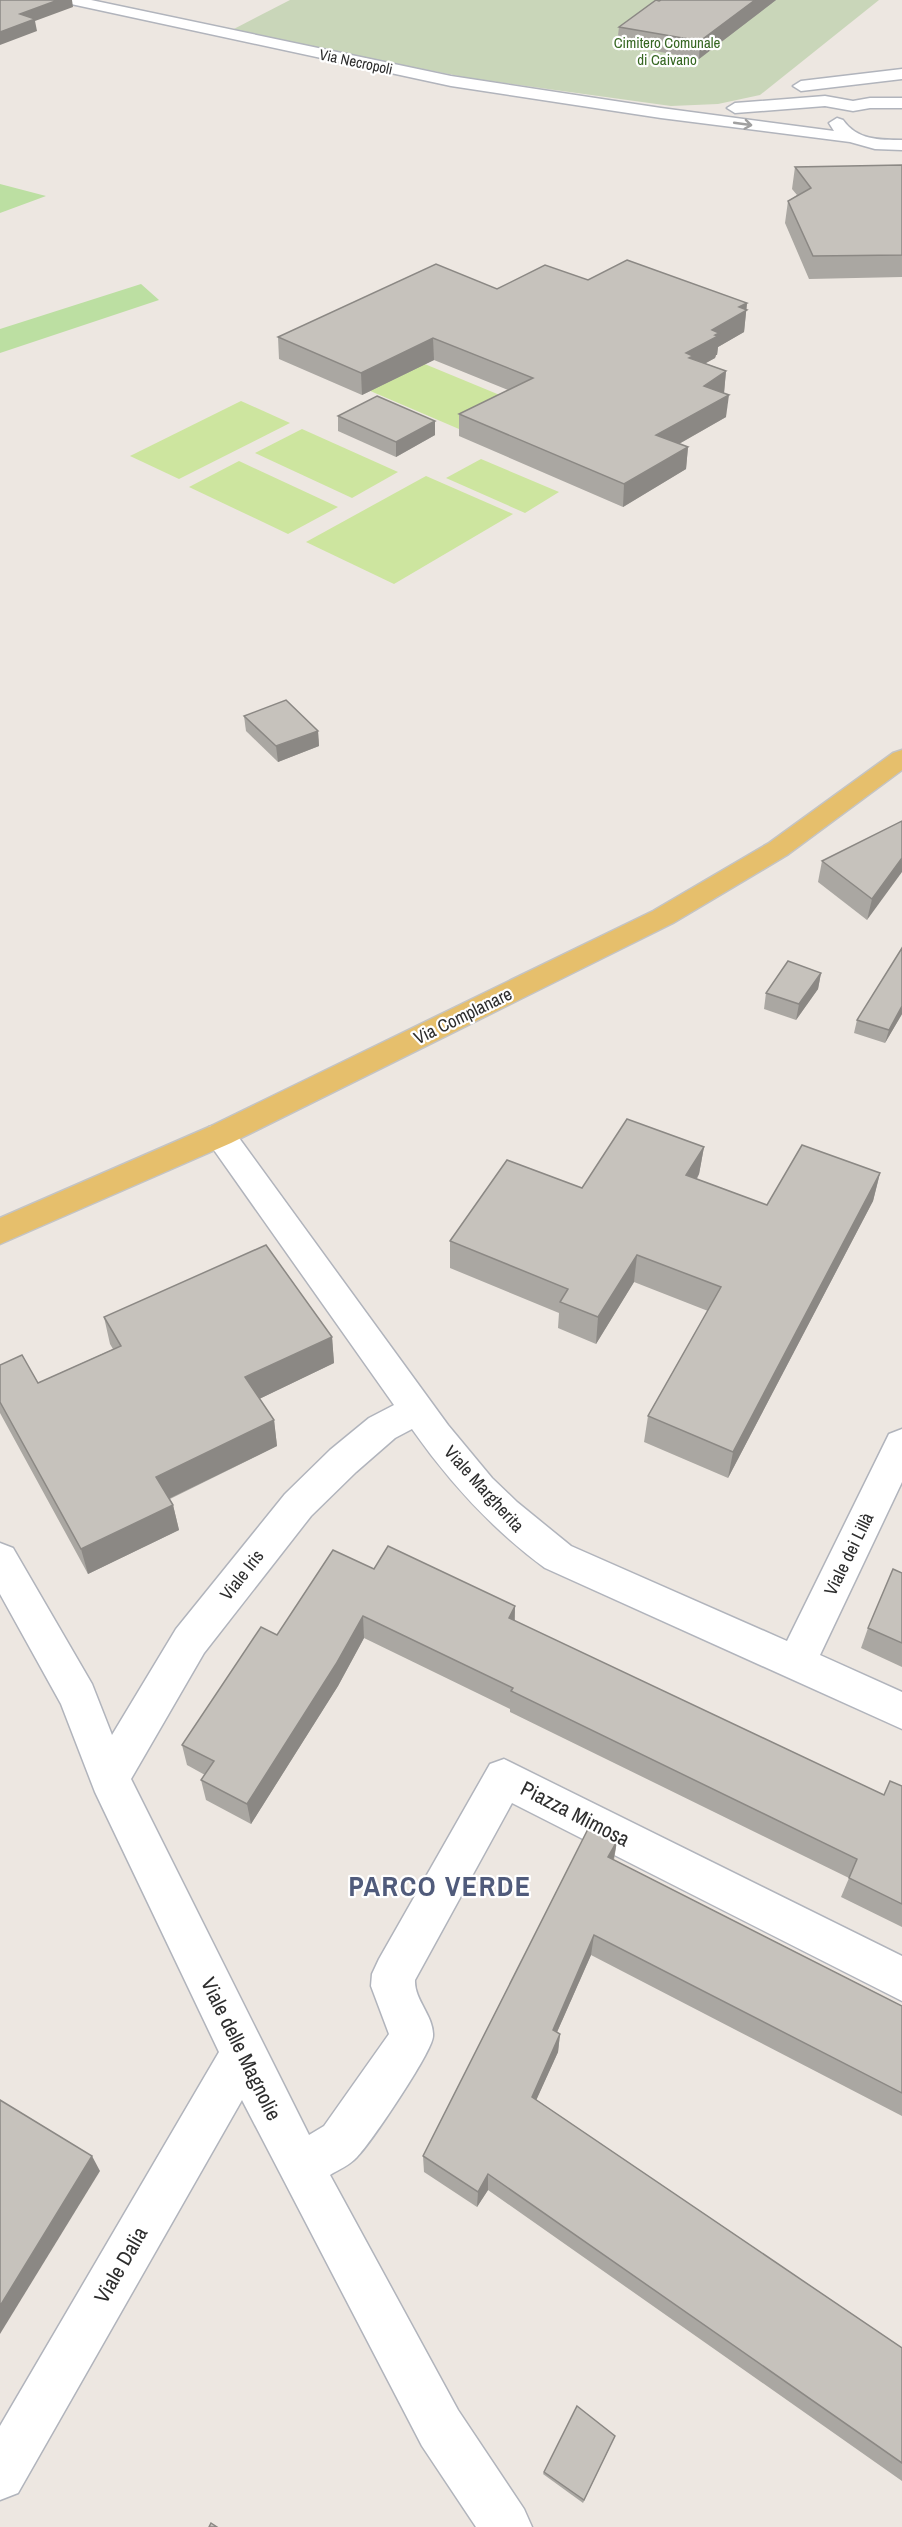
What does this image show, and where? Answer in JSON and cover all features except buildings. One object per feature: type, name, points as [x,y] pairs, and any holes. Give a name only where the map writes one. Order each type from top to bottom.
[{"type":"main road","name":"Via Complanare","points":[[0,1232],[220,1135],[663,917],[778,849],[902,758]]},
{"type":"street","name":"Via Necropoli","points":[[71,0],[451,81],[797,132],[853,138],[883,145]]},
{"type":"street","points":[[784,88],[902,74]]},
{"type":"street","points":[[853,138],[843,133],[836,120],[840,112],[902,92]]},
{"type":"street","name":"Via Necropoli","points":[[644,109],[777,106],[825,101],[853,106]]},
{"type":"street","points":[[853,106],[870,103],[902,103]]},
{"type":"street","points":[[777,106],[782,118],[797,132]]},
{"type":"street","points":[[883,145],[902,145]]},
{"type":"street","points":[[883,145],[902,154]]},
{"type":"street","name":"Viale Margherita","points":[[220,1135],[417,1410],[470,1479],[528,1538],[558,1557],[902,1710]]},
{"type":"street","name":"Viale Iris","points":[[109,1778],[190,1641],[298,1505],[343,1461],[382,1428],[417,1410]]},
{"type":"street","name":"Viale dei Lillà","points":[[796,1664],[902,1444]]},
{"type":"street","name":"Viale delle Magnolie","points":[[4,1578],[78,1697],[109,1778],[300,2167],[440,2428],[506,2527]]},
{"type":"street","name":"Piazza Mimosa","points":[[300,2167],[340,2142],[410,2042],[412,2036],[410,2028],[392,1987],[394,1974],[504,1778],[902,1979]]},
{"type":"street","name":"Viale Dalia","points":[[0,2475],[243,2054]]},
{"type":"green space","name":"Cimitero Comunale di Caivano","points":[[290,0],[879,0],[760,95],[718,104],[671,106],[469,78],[230,31]]},
{"type":"green space","points":[[0,184],[46,196],[0,213]]},
{"type":"green space","points":[[141,284],[159,300],[0,353],[0,329]]},
{"type":"green space","points":[[415,360],[526,406],[473,435],[361,387]]},
{"type":"green space","points":[[241,401],[290,423],[179,479],[130,456]]},
{"type":"green space","points":[[302,429],[398,472],[352,498],[255,453]]},
{"type":"green space","points":[[481,459],[559,492],[525,513],[446,478]]},
{"type":"green space","points":[[239,461],[338,507],[288,534],[189,487]]},
{"type":"green space","points":[[426,476],[513,514],[394,584],[306,542]]},
{"type":"district","name":"PARCO VERDE","points":[[440,1886]]}]
